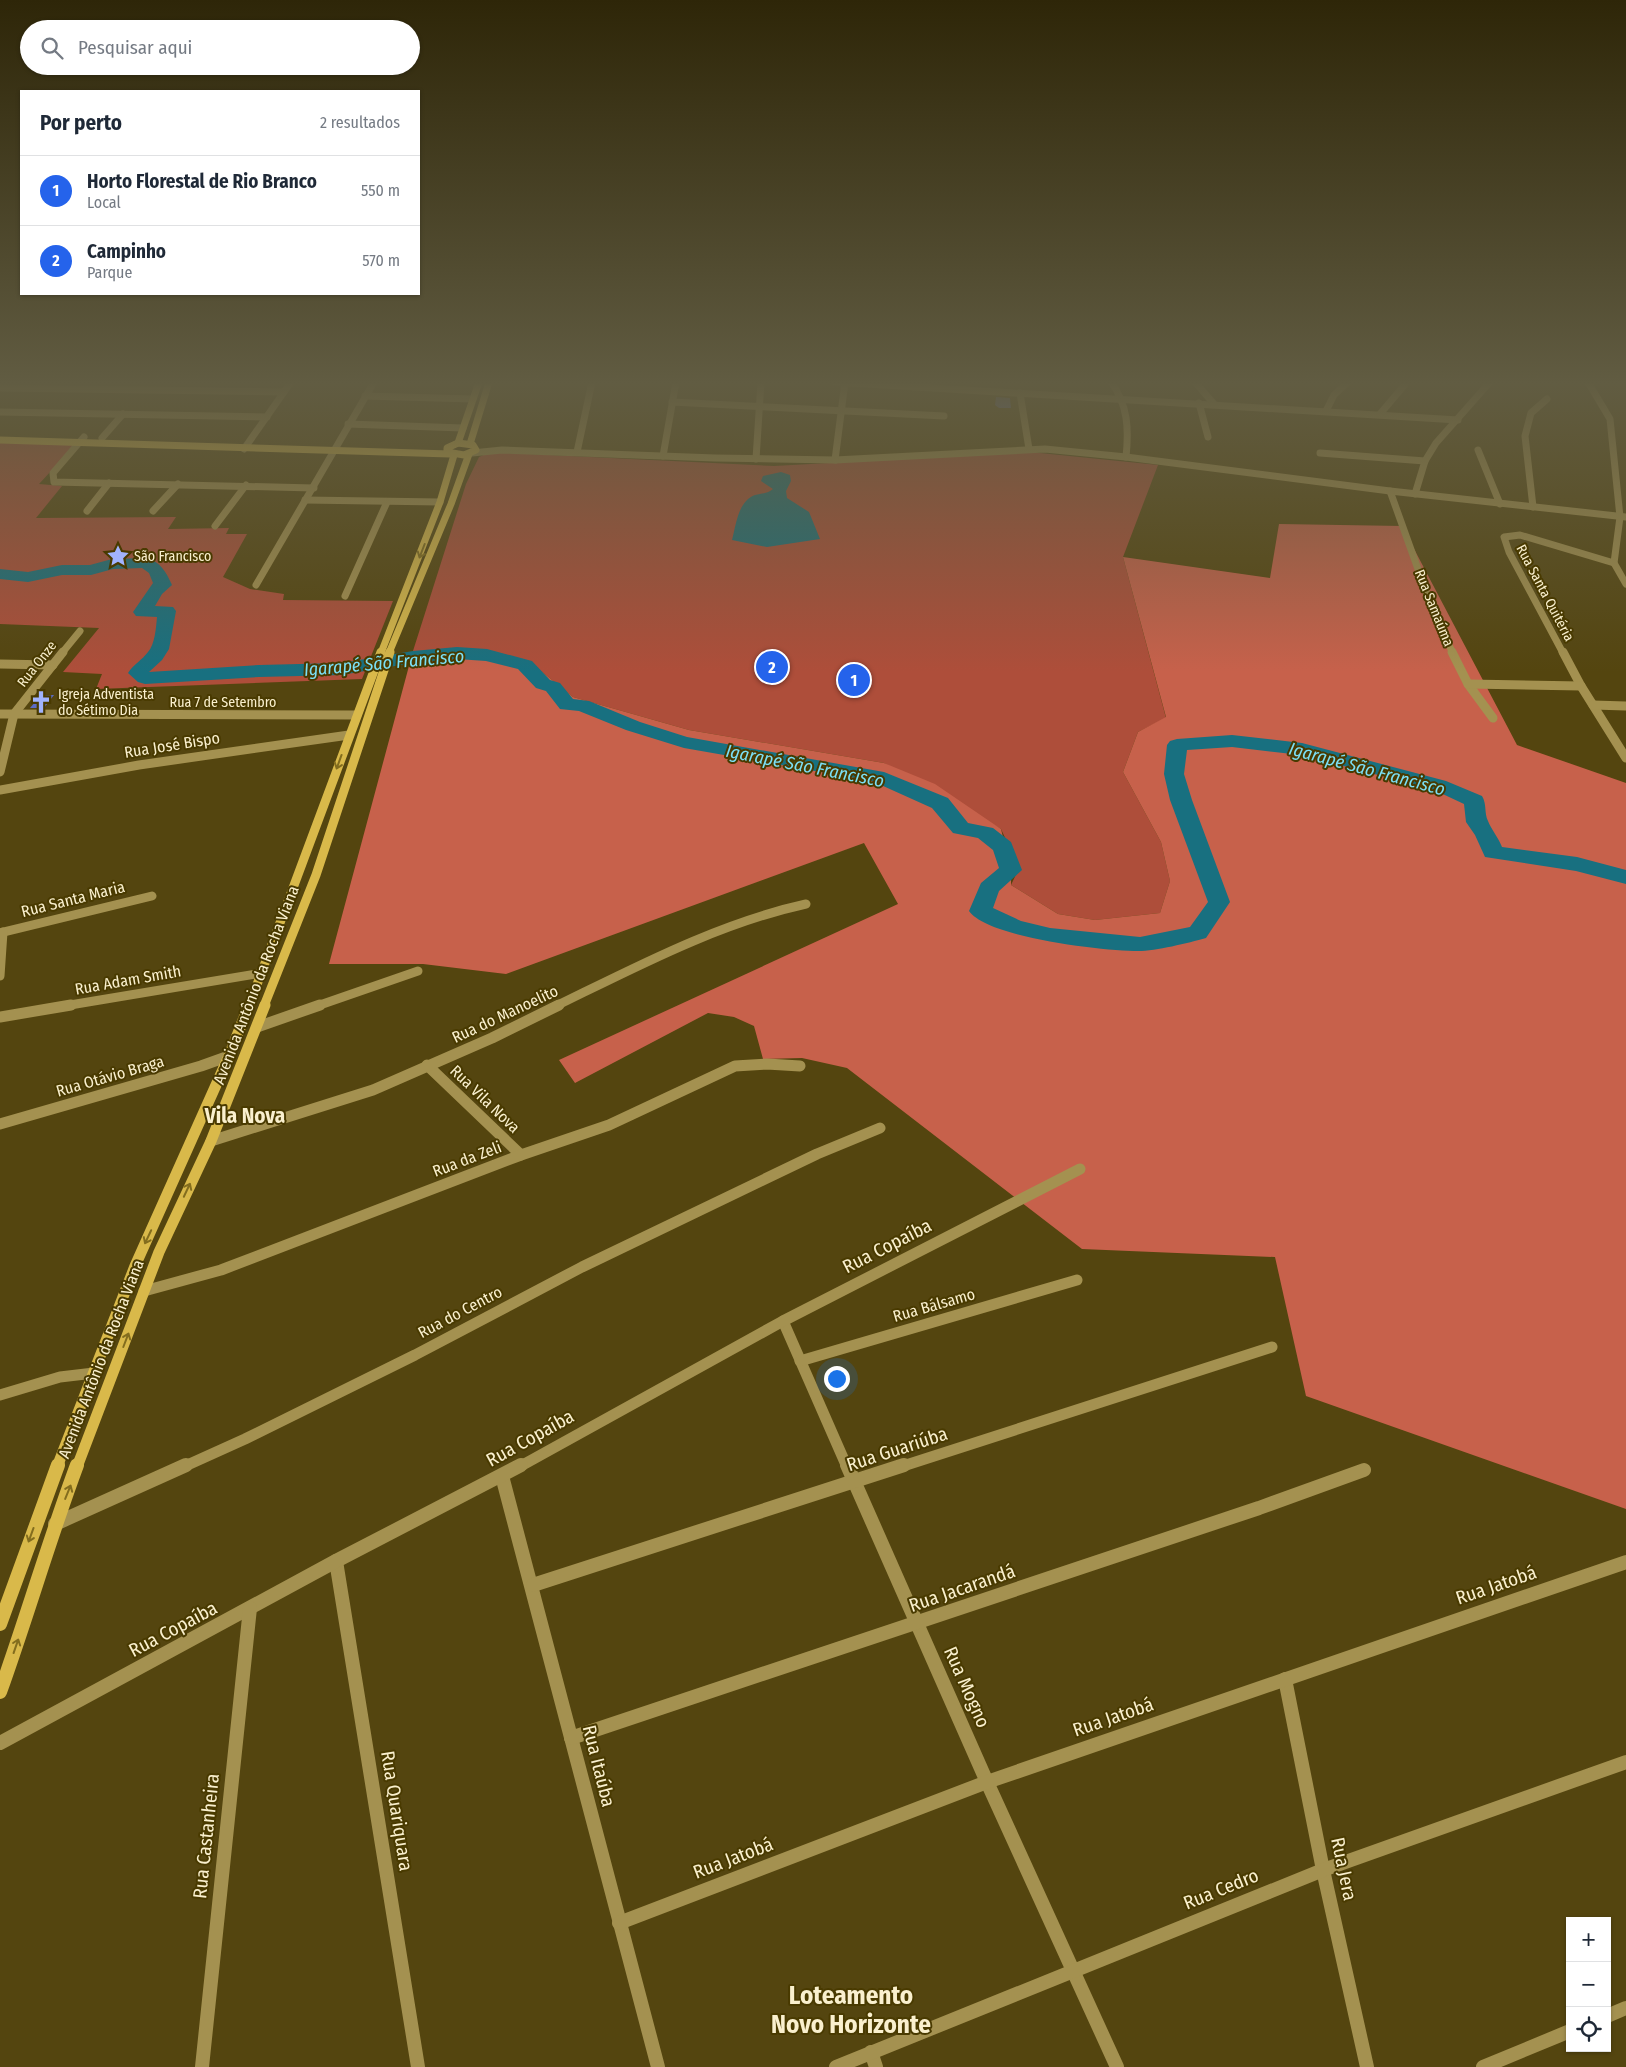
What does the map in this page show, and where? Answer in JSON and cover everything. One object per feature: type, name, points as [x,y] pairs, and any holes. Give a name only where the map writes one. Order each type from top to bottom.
[{"type":"main road","name":"Avenida Antônio da Rocha Viana","points":[[0,1692],[55,1524],[159,1252],[211,1141],[258,1027],[316,876],[380,668],[440,502],[445,478]]},
{"type":"main road","name":"Avenida Antônio da Rocha Viana","points":[[395,627],[451,504],[461,478]]},
{"type":"main road","name":"Avenida Antônio da Rocha Viana","points":[[0,1624],[35,1524],[135,1266],[229,1056],[262,973],[349,735],[380,668]]},
{"type":"street","points":[[54,478],[54,482],[314,488]]},
{"type":"street","points":[[256,585],[319,478]]},
{"type":"street","points":[[1293,478],[1623,517]]},
{"type":"street","points":[[1416,494],[1420,478]]},
{"type":"street","points":[[1490,478],[1500,504]]},
{"type":"street","points":[[1530,478],[1534,507]]},
{"type":"street","points":[[1618,478],[1623,517],[1614,563],[1626,584]]},
{"type":"street","points":[[87,511],[108,482]]},
{"type":"street","points":[[153,511],[178,484]]},
{"type":"street","points":[[215,526],[246,486]]},
{"type":"street","name":"Rua Samaúma","points":[[1390,491],[1437,622],[1468,684],[1493,718]]},
{"type":"street","points":[[305,500],[440,502]]},
{"type":"street","points":[[344,596],[387,502]]},
{"type":"street","name":"Rua Santa Quitéria","points":[[1614,563],[1520,535],[1504,537],[1509,552],[1581,686],[1626,758]]},
{"type":"street","name":"Rua Onze","points":[[0,771],[14,714],[80,631]]},
{"type":"street","points":[[0,664],[52,665]]},
{"type":"street","points":[[1468,684],[1581,686]]},
{"type":"street","points":[[1593,704],[1626,706]]},
{"type":"street","name":"Rua 7 de Setembro","points":[[0,714],[357,715]]},
{"type":"street","name":"Rua José Bispo","points":[[0,790],[139,765],[349,735]]},
{"type":"street","name":"Rua Santa Maria","points":[[1,932],[152,896]]},
{"type":"street","name":"Rua do Manoelito","points":[[211,1141],[225,1135],[373,1090],[492,1038],[624,973],[722,930],[779,910],[806,904]]},
{"type":"street","points":[[0,976],[1,932]]},
{"type":"street","points":[[258,1027],[418,971]]},
{"type":"street","name":"Rua Adam Smith","points":[[0,1017],[262,973]]},
{"type":"street","name":"Rua Otávio Braga","points":[[0,1124],[201,1066],[229,1056]]},
{"type":"street","name":"Rua da Zeli","points":[[144,1291],[221,1270],[521,1155],[609,1124],[735,1066],[767,1064],[800,1066]]},
{"type":"street","name":"Rua Vila Nova","points":[[427,1065],[521,1155]]},
{"type":"street","name":"Rua do Centro","points":[[55,1524],[245,1439],[415,1354],[582,1267],[818,1154],[880,1128]]},
{"type":"street","name":"Rua Copaíba","points":[[0,1743],[336,1561],[502,1476],[783,1321],[1080,1169]]},
{"type":"street","name":"Rua Bálsamo","points":[[800,1361],[1077,1280]]},
{"type":"street","name":"Rua Mogno","points":[[783,1321],[987,1782],[1117,2067]]},
{"type":"street","name":"Rua Guariúba","points":[[533,1585],[1272,1347]]},
{"type":"street","points":[[0,1395],[60,1377],[94,1373]]},
{"type":"street","name":"Rua Jacarandá","points":[[571,1738],[1259,1508],[1364,1470]]},
{"type":"street","name":"Rua Itaúba","points":[[502,1476],[533,1585],[618,1923],[658,2067]]},
{"type":"street","name":"Rua Quariquara","points":[[336,1561],[418,2067]]},
{"type":"street","name":"Rua Jatobá","points":[[618,1923],[987,1782],[1626,1562]]},
{"type":"street","name":"Rua Castanheira","points":[[202,2067],[250,1608]]},
{"type":"street","name":"Rua Jera","points":[[1284,1679],[1323,1870],[1367,2067]]},
{"type":"street","name":"Rua Cedro","points":[[836,2067],[874,2060],[1074,1970],[1323,1870],[1626,1762]]},
{"type":"street","points":[[1611,2014],[1626,2008]]},
{"type":"street","points":[[1483,2067],[1566,2034]]},
{"type":"shaded area","name":"São Francisco","points":[[0,478],[44,478],[39,484],[62,486],[36,518],[176,517],[168,529],[229,528],[226,534],[247,534],[223,577],[250,589],[284,594],[283,600],[393,601],[362,679],[96,689],[102,674],[63,672],[99,628],[0,624]]},
{"type":"shaded area","points":[[469,478],[1153,478],[1123,557],[1166,718],[1138,732],[1123,772],[1161,842],[1170,881],[1160,913],[1095,920],[1058,914],[1011,885],[1019,868],[1001,829],[884,763],[689,730],[573,697],[530,662],[489,652],[413,651]]},
{"type":"shaded area","points":[[1279,524],[1402,526],[1517,745],[1626,783],[1626,1509],[1306,1396],[1275,1257],[1082,1249],[847,1068],[802,1058],[763,1059],[754,1026],[734,1017],[708,1013],[575,1083],[559,1060],[898,904],[864,843],[506,974],[423,964],[329,964],[413,651],[489,652],[530,662],[573,697],[689,730],[884,763],[935,784],[1001,829],[1011,870],[1011,885],[1058,914],[1095,920],[1160,913],[1170,881],[1161,842],[1123,772],[1138,732],[1166,717],[1123,557],[1270,578]]},
{"type":"water","points":[[762,478],[791,478],[786,491],[787,498],[809,512],[820,539],[767,547],[732,540],[741,508],[745,502],[755,495],[767,493],[773,489],[761,481]]},
{"type":"building","name":"Igreja Adventista do Sétimo Dia","points":[[41,695],[54,695],[44,708],[30,708]]},
{"type":"waterway","name":"Igarapé São Francisco","points":[[0,574],[28,577],[62,570],[91,570],[112,564],[146,563],[156,570],[163,585],[156,590],[142,612],[167,611],[164,633],[157,654],[138,673],[145,678],[259,671],[341,669],[413,657],[457,653],[487,655],[525,665],[543,684],[553,687],[567,705],[582,705],[633,726],[684,742],[877,776],[940,803],[961,828],[985,833],[1003,847],[1011,870],[989,888],[981,911],[1013,926],[1050,935],[1140,944],[1198,933],[1219,902],[1181,800],[1174,774],[1177,745],[1232,741],[1302,749],[1439,785],[1474,801],[1477,822],[1486,834],[1493,852],[1577,864],[1626,877]]},
{"type":"place","name":"São Francisco","points":[[118,556]]},
{"type":"place","name":"Campinho","points":[[772,667]]},
{"type":"place","name":"Horto Florestal de Rio Branco","points":[[854,680]]},
{"type":"place","name":"Igreja Adventista do Sétimo Dia","points":[[41,702]]},
{"type":"district","name":"Vila Nova","points":[[245,1116]]},
{"type":"district","name":"Loteamento Novo Horizonte","points":[[851,2010]]}]
